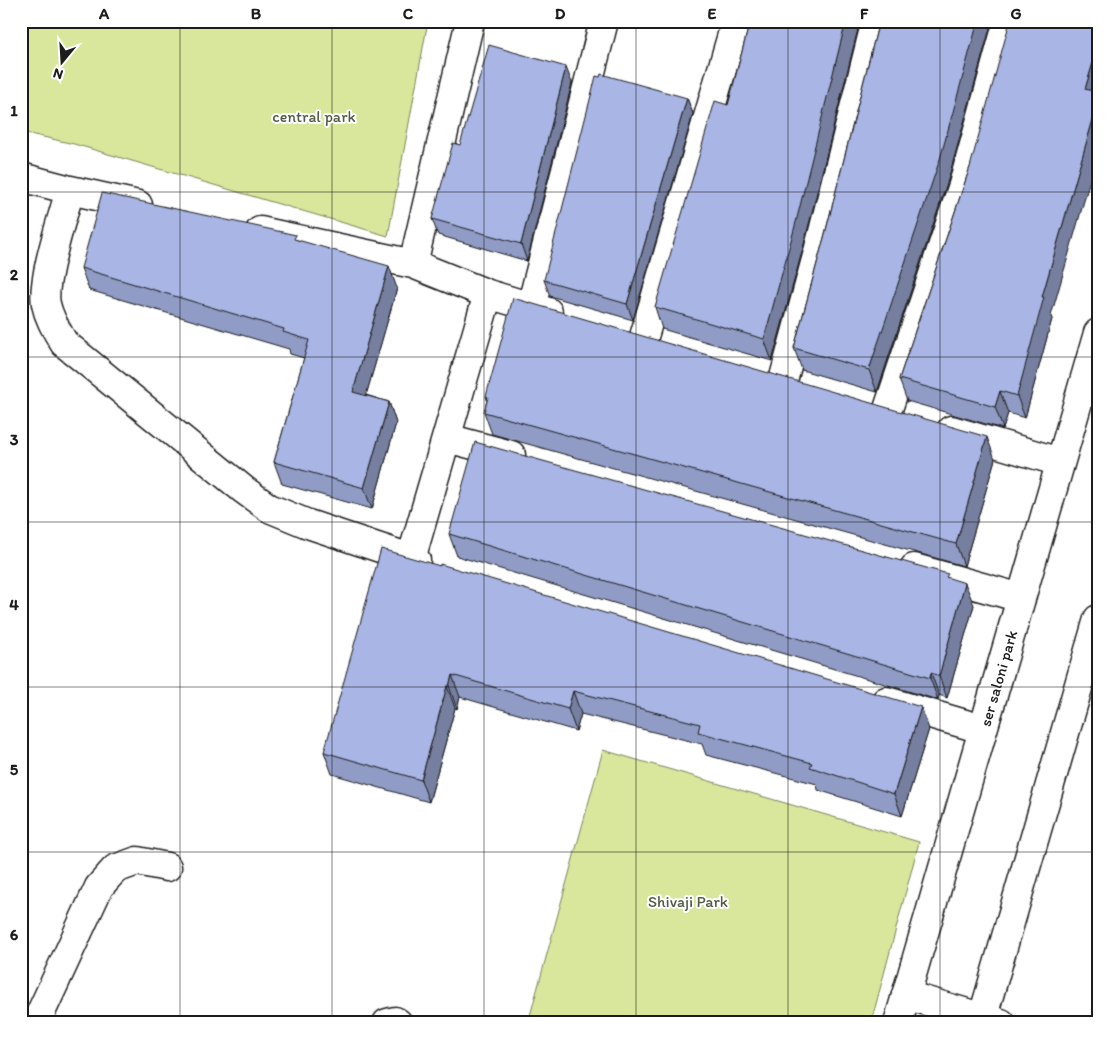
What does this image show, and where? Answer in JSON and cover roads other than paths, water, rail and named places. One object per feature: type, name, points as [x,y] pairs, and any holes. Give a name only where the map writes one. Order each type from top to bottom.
[{"type":"street","points":[[413,264],[470,21]]},
{"type":"street","points":[[531,307],[604,21]]},
{"type":"street","points":[[643,340],[736,21]]},
{"type":"street","points":[[811,389],[773,378],[818,252],[876,21]]},
{"type":"street","points":[[1008,21],[963,185],[877,409],[1060,462]]},
{"type":"street","points":[[21,177],[70,190],[165,210]]},
{"type":"street","points":[[70,190],[46,280],[45,303],[51,320],[64,343],[244,490],[269,508],[308,524],[439,567]]},
{"type":"street","points":[[232,225],[413,264],[488,294],[568,318]]},
{"type":"street","points":[[411,559],[488,294]]},
{"type":"street","points":[[615,332],[671,348]]},
{"type":"street","name":"ser saloni park","points":[[898,1023],[1098,333]]},
{"type":"street","points":[[447,438],[533,462]]},
{"type":"street","points":[[887,560],[1021,598]]},
{"type":"street","points":[[906,996],[988,1021],[1098,619]]},
{"type":"street","points":[[859,692],[982,729]]},
{"type":"street","points":[[36,1023],[98,888],[116,869],[137,862],[167,867]]},
{"type":"street","points":[[387,1023],[395,1021],[398,1023]]},
{"type":"park label","name":"central park","points":[[314,116]]},
{"type":"park label","name":"Shivaji Park","points":[[688,901]]}]
